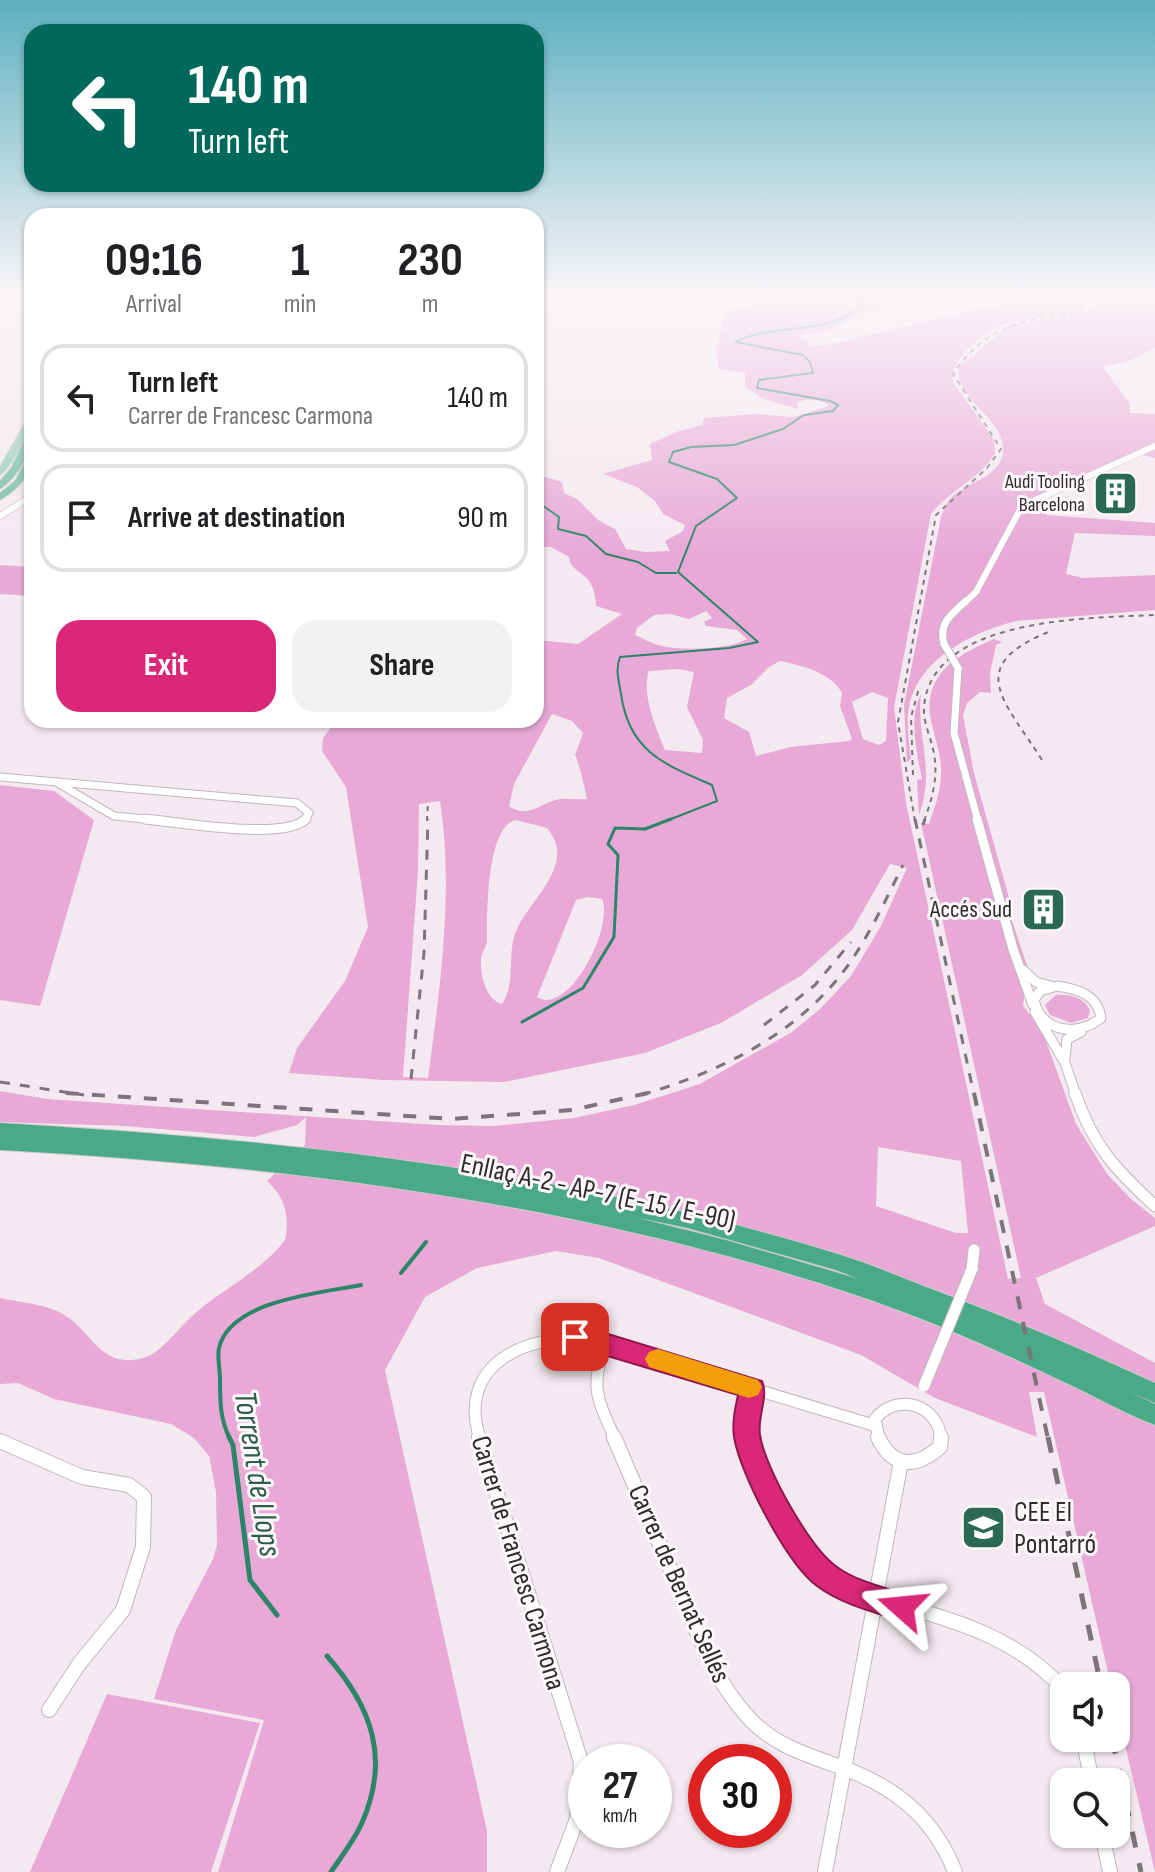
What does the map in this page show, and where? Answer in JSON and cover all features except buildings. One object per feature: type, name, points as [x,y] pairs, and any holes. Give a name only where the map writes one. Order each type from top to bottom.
[{"type":"highway","points":[[0,486],[15,469],[24,450]]},
{"type":"highway","points":[[0,497],[18,482],[24,471]]},
{"type":"highway","name":"Enllaç A-2 - AP-7 (E-15 / E-90)","points":[[0,1130],[124,1137],[429,1170],[688,1220],[854,1268],[1029,1335],[1155,1393]]},
{"type":"highway","name":"Enllaç A-2 - AP-7 (E-15 / E-90)","points":[[0,1143],[70,1146],[345,1174],[597,1217],[828,1277],[1015,1347],[1155,1415]]},
{"type":"highway","points":[[1089,1383],[1155,1423]]},
{"type":"main road","points":[[0,472],[10,459],[24,428]]},
{"type":"street","points":[[1155,446],[1022,506],[984,579],[941,627],[944,644],[958,668],[959,684],[952,711],[954,733],[1034,1008],[1065,1063],[1083,1116],[1101,1150],[1114,1168],[1155,1206]]},
{"type":"street","points":[[0,516],[24,501]]},
{"type":"street","points":[[0,777],[297,803],[309,813],[298,827],[272,831],[114,816],[56,782]]},
{"type":"street","points":[[1021,968],[1036,982],[1081,991],[1097,1003],[1101,1018],[1089,1029],[1067,1039],[1065,1063]]},
{"type":"street","points":[[1034,1008],[1037,993],[1052,987]]},
{"type":"street","points":[[1034,1008],[1059,1028],[1089,1029]]},
{"type":"street","points":[[916,1405],[972,1269],[974,1250]]},
{"type":"street","name":"Carrer de Francesc Carmona","points":[[557,1872],[567,1854],[578,1813],[581,1762],[479,1443],[474,1404],[477,1391],[492,1367],[525,1343],[562,1337],[605,1343],[873,1425]]},
{"type":"street","name":"Carrer de Bernat Sellés","points":[[605,1343],[595,1372],[597,1397],[713,1669],[735,1704],[763,1732],[799,1753],[891,1788],[914,1806],[939,1838],[955,1872]]},
{"type":"street","points":[[753,1388],[746,1416],[747,1437],[756,1469],[808,1561],[828,1578],[875,1598],[1014,1645],[1039,1662],[1050,1674]]},
{"type":"street","points":[[905,1402],[916,1405],[934,1417],[940,1427],[940,1447],[926,1461],[901,1461],[884,1451],[878,1443],[873,1425],[880,1411],[887,1406],[905,1402]]},
{"type":"street","points":[[0,1441],[30,1457],[82,1477],[129,1485],[144,1497],[143,1547],[123,1610],[79,1664],[49,1710]]},
{"type":"street","points":[[825,1872],[901,1461]]},
{"type":"street","points":[[1105,1848],[1110,1872]]},
{"type":"shaded area","points":[[745,379],[953,379],[994,440],[995,453],[989,462],[931,514],[894,707],[906,803],[1008,1279],[1021,1278],[921,823],[929,824],[940,784],[941,762],[930,714],[933,687],[939,676],[958,658],[994,639],[1002,642],[996,645],[990,673],[991,693],[980,692],[967,703],[963,715],[974,773],[1010,901],[1006,902],[1028,968],[1023,1006],[1042,1030],[1076,1124],[1107,1174],[1155,1218],[1155,1226],[1036,1278],[1045,1304],[1155,1363],[1155,1872],[1127,1752],[1130,1752],[1130,1672],[1108,1672],[1044,1392],[1029,1392],[1037,1437],[935,1398],[861,1355],[599,1258],[556,1251],[477,1268],[425,1297],[385,1370],[487,1831],[487,1872],[218,1872],[264,1720],[154,1699],[176,1630],[213,1559],[217,1545],[216,1492],[209,1456],[194,1438],[171,1424],[54,1399],[18,1383],[0,1384],[0,1298],[57,1311],[115,1358],[133,1360],[151,1355],[203,1307],[264,1262],[285,1240],[285,1208],[267,1181],[305,1145],[306,1117],[297,1125],[254,1137],[125,1126],[0,1122],[0,1091],[47,1099],[438,1125],[493,1126],[574,1118],[634,1105],[700,1084],[792,1032],[820,1009],[851,976],[881,926],[907,868],[890,864],[852,930],[802,975],[721,1023],[645,1053],[504,1082],[383,1080],[289,1073],[297,1048],[345,981],[368,927],[346,787],[322,751],[323,738],[331,728],[544,728],[544,641],[578,644],[622,614],[596,606],[592,585],[574,568],[569,557],[551,547],[544,547],[544,476],[562,482],[564,493],[577,499],[598,520],[615,529],[626,549],[670,551],[665,541],[683,531],[685,525],[663,514],[655,501],[637,487],[603,474],[652,460],[650,444],[702,425],[704,418],[756,414],[794,417],[829,406],[819,401],[804,400],[797,403],[798,409],[764,399],[745,387]],"holes":[[[706,611],[712,618],[704,622],[706,626],[737,630],[747,639],[729,645],[690,649],[658,645],[635,635],[637,628],[654,615],[670,614],[689,619]],[[780,661],[824,675],[837,686],[842,693],[840,706],[852,739],[790,747],[756,756],[749,732],[724,718],[727,698],[751,685]],[[678,669],[694,672],[687,707],[703,740],[702,753],[665,750],[651,711],[647,690],[649,671]],[[872,692],[888,698],[886,741],[879,745],[863,739],[852,702]],[[552,714],[572,721],[583,733],[575,755],[587,799],[560,799],[528,811],[516,810],[509,806],[514,784]],[[440,801],[446,904],[428,1078],[403,1077],[418,871],[419,804]],[[516,820],[547,828],[555,842],[557,857],[553,871],[514,937],[509,989],[502,1004],[491,997],[481,964],[487,942],[490,873],[494,854],[506,826]],[[588,897],[602,899],[604,912],[595,948],[586,966],[562,994],[549,1000],[537,997],[576,900]],[[878,1147],[961,1161],[968,1233],[956,1233],[876,1206]]]},
{"type":"shaded area","points":[[960,379],[1112,379],[1130,404],[1130,413],[1155,414],[1155,458],[1143,455],[1045,499],[1047,515],[1155,523],[1155,536],[1075,533],[1066,574],[1083,578],[1155,575],[1155,610],[1016,621],[965,640],[935,662],[914,691],[908,714],[911,758],[907,763],[904,705],[941,517],[949,500],[989,474],[1003,452],[997,430],[964,390]]},
{"type":"shaded area","points":[[0,565],[24,566],[24,596],[0,594]]},
{"type":"shaded area","points":[[921,694],[926,783],[919,815],[917,780],[922,779],[914,724]]},
{"type":"shaded area","points":[[0,785],[54,791],[94,820],[40,1006],[0,1000]]},
{"type":"shaded area","points":[[1056,995],[1080,999],[1090,1010],[1088,1018],[1071,1023],[1050,1015],[1045,1005]]},
{"type":"shaded area","points":[[107,1694],[260,1723],[211,1872],[30,1872]]},
{"type":"waterway","name":"Torrent de Llops","points":[[666,821],[717,801],[712,785],[664,762],[640,742],[625,713],[618,666],[620,657],[729,648],[758,642],[678,572],[696,526],[737,498],[717,479],[669,462],[673,452],[691,447],[734,445],[783,429],[804,415],[833,411],[838,405],[757,388],[759,380],[764,379]]},
{"type":"waterway","points":[[544,507],[559,517],[558,529],[586,536],[606,554],[638,562],[656,573],[676,573]]},
{"type":"waterway","name":"Torrent de Llops","points":[[522,1022],[583,988],[614,937],[618,855],[608,844],[615,828],[645,829],[671,819]]},
{"type":"waterway","name":"Torrent de Llops","points":[[401,1273],[426,1242]]},
{"type":"waterway","name":"Torrent de Llops","points":[[230,1439],[221,1410],[218,1355],[227,1332],[240,1319],[258,1309],[301,1296],[361,1285]]},
{"type":"waterway","name":"Torrent de Llops","points":[[230,1439],[250,1580],[277,1615]]},
{"type":"waterway","name":"Torrent de Llops","points":[[327,1656],[356,1695],[372,1735],[375,1756],[375,1778],[361,1825],[331,1872]]},
{"type":"railway","points":[[915,821],[898,722],[936,515],[987,468],[1001,449],[956,379]]},
{"type":"railway","points":[[924,821],[935,776],[924,707],[933,677],[954,655],[983,639],[1018,628],[1092,618],[1155,615]]},
{"type":"railway","points":[[1042,760],[1005,702],[999,686],[999,672],[1007,658],[1024,644],[1051,631]]},
{"type":"railway","points":[[913,775],[911,717],[919,688]]},
{"type":"railway","points":[[427,821],[428,801]]},
{"type":"railway","points":[[411,1079],[424,953],[428,819]]},
{"type":"railway","points":[[915,819],[974,1095]]},
{"type":"railway","points":[[923,825],[925,819]]},
{"type":"railway","points":[[645,1094],[698,1076],[725,1063],[778,1033],[801,1015],[823,995],[852,959],[876,920],[903,865]]},
{"type":"railway","points":[[764,1025],[815,985],[851,942]]},
{"type":"railway","points":[[0,1082],[75,1094]]},
{"type":"railway","points":[[66,1093],[75,1094]]},
{"type":"railway","points":[[974,1093],[1048,1439]]},
{"type":"railway","points":[[75,1094],[452,1119],[572,1110],[645,1094]]},
{"type":"railway","points":[[75,1094],[84,1095]]},
{"type":"railway","points":[[641,1095],[645,1094]]},
{"type":"railway","points":[[1048,1437],[1098,1672]]},
{"type":"railway","points":[[1115,1752],[1141,1872]]},
{"type":"slow traffic","points":[[658,1359],[749,1387]]},
{"type":"place","name":"Audi Tooling Barcelona","points":[[1116,494]]},
{"type":"place","name":"Accés Sud","points":[[1043,909]]},
{"type":"place","name":"CEE El Pontarró","points":[[983,1528]]},
{"type":"route","points":[[575,1337],[605,1343],[753,1388],[746,1416],[747,1437],[756,1469],[808,1561],[828,1578],[853,1591],[902,1607]]}]
